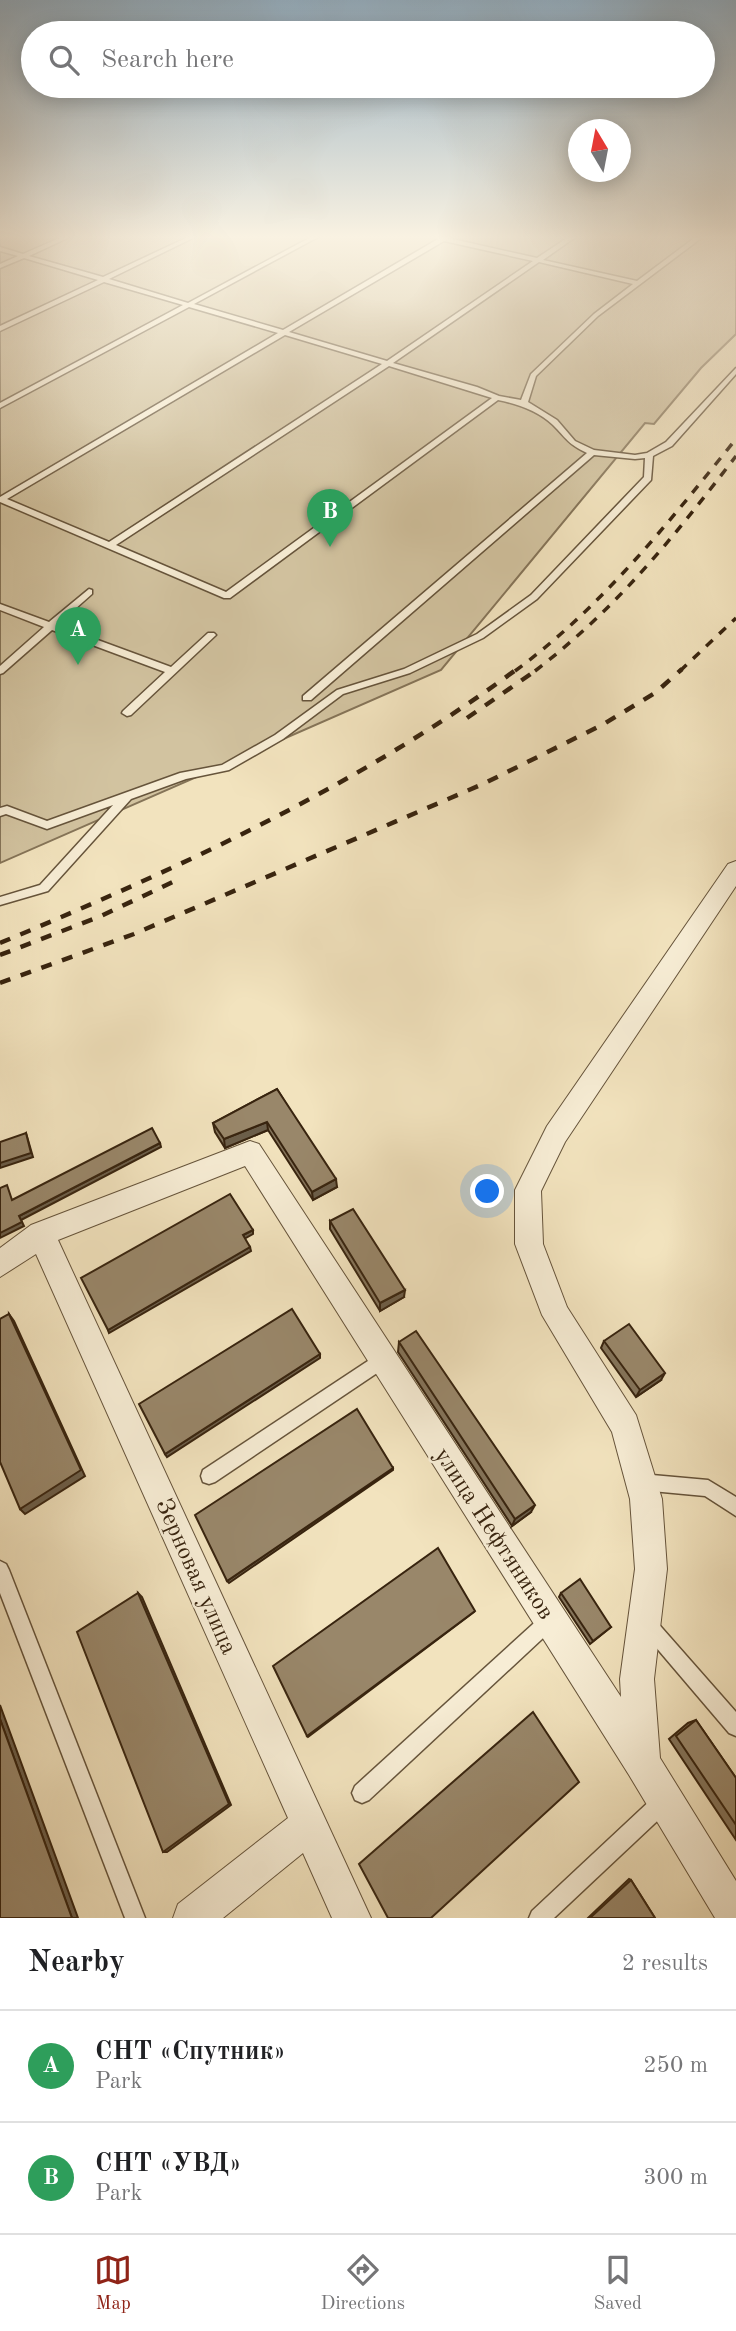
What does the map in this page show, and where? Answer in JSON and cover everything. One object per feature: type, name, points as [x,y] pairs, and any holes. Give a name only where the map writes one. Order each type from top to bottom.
[{"type":"street","points":[[642,1762],[637,1679],[651,1569],[646,1499],[625,1426],[556,1315],[529,1244],[528,1191],[556,1134],[736,869]]},
{"type":"street","name":"улица Нефтяников","points":[[41,1234],[250,1152],[642,1762],[736,1917]]},
{"type":"street","points":[[0,1264],[41,1234]]},
{"type":"street","name":"Зерновая улица","points":[[41,1234],[352,1918]]},
{"type":"street","points":[[192,1918],[310,1824]]},
{"type":"lane","points":[[0,406],[151,326]]},
{"type":"lane","points":[[255,326],[497,398],[524,403],[554,422],[572,443],[593,452],[635,457],[649,455],[669,444],[736,370]]},
{"type":"lane","points":[[1,499],[298,326]]},
{"type":"lane","points":[[109,546],[442,326]]},
{"type":"lane","points":[[524,403],[533,375],[585,326]]},
{"type":"lane","points":[[1,499],[227,596],[497,398]]},
{"type":"lane","points":[[307,698],[593,452]]},
{"type":"lane","points":[[0,811],[7,810],[47,825],[184,776],[225,768],[279,737],[340,692],[407,671],[480,636],[534,597],[648,478],[649,455]]},
{"type":"lane","points":[[0,671],[89,592]]},
{"type":"lane","points":[[0,607],[172,671]]},
{"type":"lane","points":[[127,713],[211,635]]},
{"type":"lane","points":[[0,901],[44,888],[129,795]]},
{"type":"lane","points":[[209,1476],[383,1359]]},
{"type":"lane","points":[[641,1482],[708,1488],[736,1507]]},
{"type":"lane","points":[[0,1570],[135,1918]]},
{"type":"lane","points":[[362,1793],[551,1620]]},
{"type":"lane","points":[[645,1620],[736,1726]]},
{"type":"lane","points":[[539,1918],[665,1800]]},
{"type":"shaded area","points":[[0,326],[736,326],[736,334],[701,368],[654,424],[645,423],[441,670],[0,863]]},
{"type":"building","points":[[277,1089],[336,1179],[312,1192],[267,1122],[224,1139],[213,1123]]},
{"type":"building","points":[[152,1128],[160,1143],[19,1216],[22,1222],[0,1233],[0,1188],[7,1185],[12,1200]]},
{"type":"building","points":[[26,1133],[31,1153],[0,1163],[0,1142]]},
{"type":"building","points":[[230,1194],[253,1230],[243,1235],[250,1247],[108,1330],[81,1278]]},
{"type":"building","points":[[353,1209],[405,1290],[380,1303],[330,1221]]},
{"type":"building","points":[[292,1309],[320,1354],[165,1454],[139,1404]]},
{"type":"building","points":[[9,1314],[81,1470],[20,1509],[0,1462],[0,1319]]},
{"type":"building","points":[[629,1324],[665,1373],[640,1390],[604,1341]]},
{"type":"building","points":[[416,1331],[535,1505],[515,1519],[399,1342]]},
{"type":"building","points":[[357,1409],[393,1468],[227,1581],[195,1515]]},
{"type":"building","points":[[438,1548],[475,1611],[307,1736],[273,1666]]},
{"type":"building","points":[[580,1579],[611,1627],[593,1641],[561,1593]]},
{"type":"building","points":[[138,1593],[229,1804],[163,1852],[77,1632]]},
{"type":"building","points":[[533,1712],[579,1782],[431,1918],[388,1918],[359,1864]]},
{"type":"building","points":[[0,1719],[72,1918],[0,1918]]},
{"type":"building","points":[[696,1720],[736,1778],[736,1825],[676,1736]]},
{"type":"building","points":[[631,1880],[655,1918],[590,1918]]},
{"type":"railway","points":[[515,671],[547,646],[606,591],[736,439]]},
{"type":"railway","points":[[535,671],[593,622],[643,570],[736,456]]},
{"type":"railway","points":[[680,671],[736,618]]},
{"type":"railway","points":[[0,943],[202,854],[332,787],[457,711],[517,669]]},
{"type":"railway","points":[[467,718],[538,669]]},
{"type":"railway","points":[[0,983],[134,934],[483,784],[602,725],[655,693],[682,669]]},
{"type":"railway","points":[[0,955],[101,916],[177,880]]},
{"type":"place","name":"СНТ «УВД»","points":[[330,547]]},
{"type":"place","name":"СНТ «Спутник»","points":[[78,665]]}]
